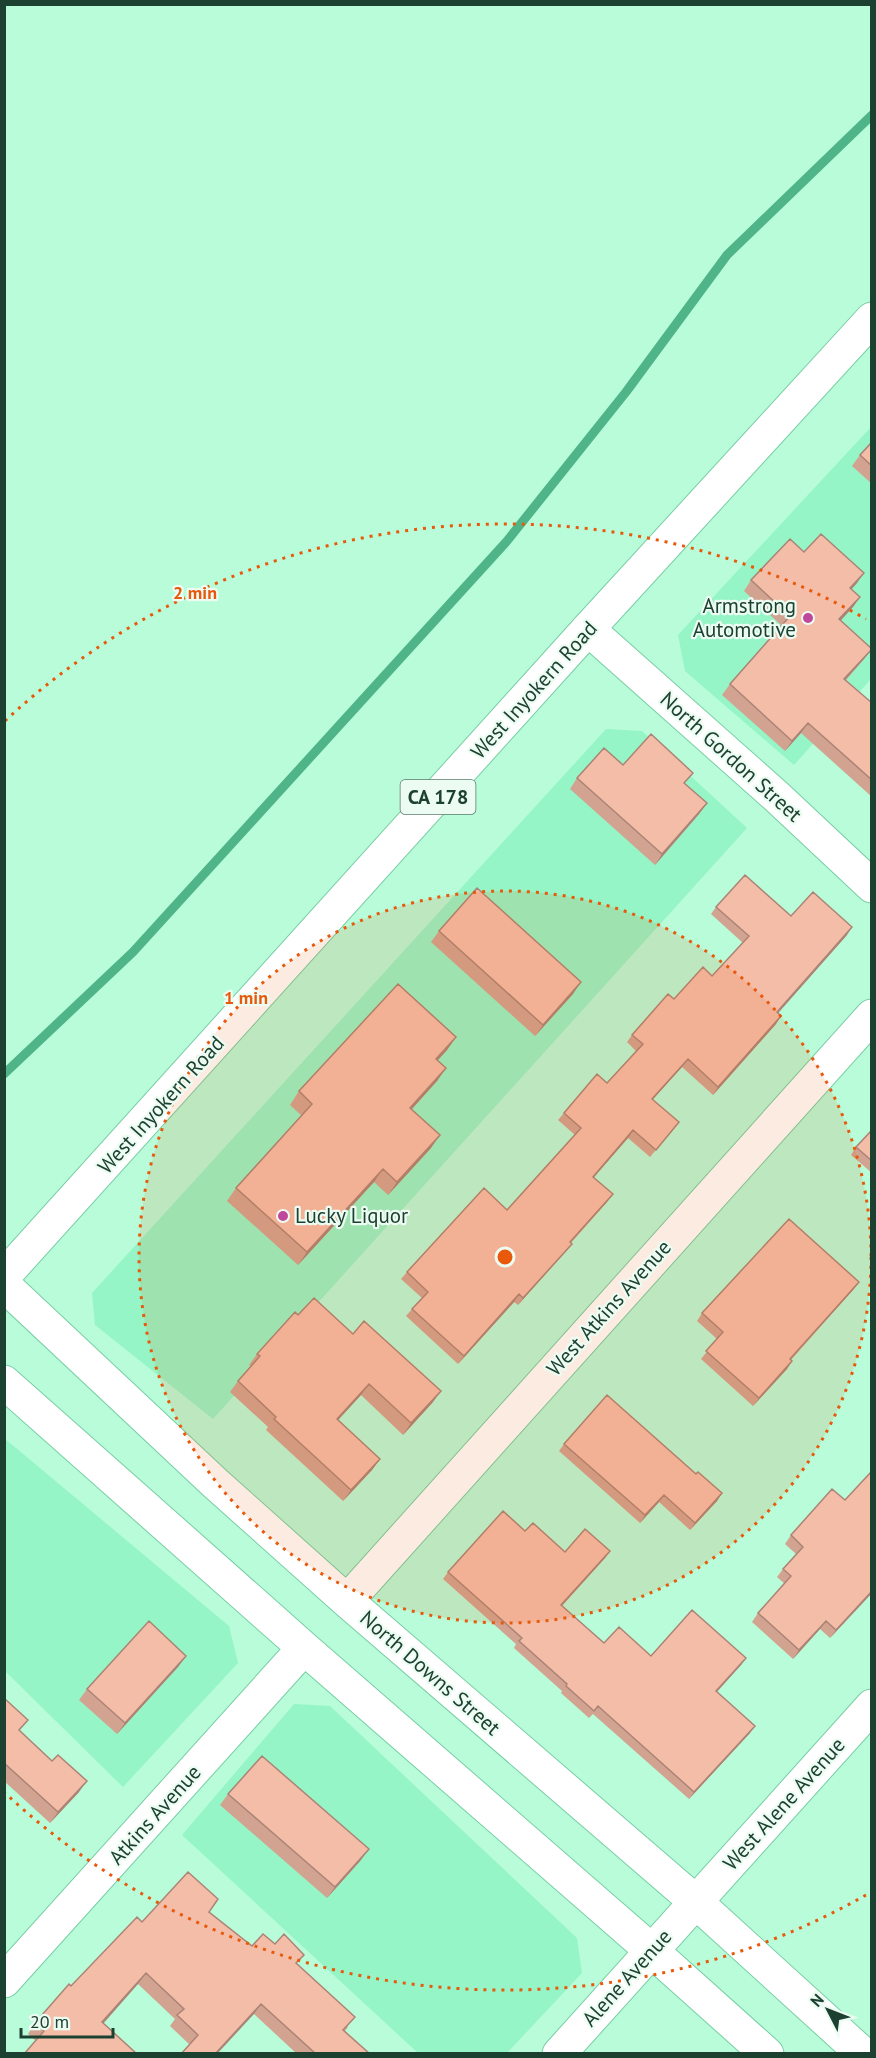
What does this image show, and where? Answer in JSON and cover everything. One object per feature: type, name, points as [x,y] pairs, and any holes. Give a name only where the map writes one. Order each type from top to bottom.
[{"type":"street","name":"West Inyokern Road","points":[[4,1276],[588,629],[872,319]]},
{"type":"street","name":"North Gordon Street","points":[[588,629],[776,796],[872,886]]},
{"type":"street","name":"West Atkins Avenue","points":[[347,1601],[872,1016]]},
{"type":"street","name":"North Downs Street","points":[[4,1285],[215,1483],[347,1601],[696,1902],[863,2054]]},
{"type":"street","points":[[4,1382],[767,2054]]},
{"type":"street","name":"Atkins Avenue","points":[[4,1981],[304,1648]]},
{"type":"street","name":"West Alene Avenue","points":[[696,1902],[872,1706]]},
{"type":"street","name":"Alene Avenue","points":[[559,2054],[696,1902]]},
{"type":"shaded area","points":[[871,427],[871,679],[794,765],[685,671],[678,635]]},
{"type":"shaded area","points":[[606,729],[642,731],[747,828],[213,1419],[95,1325],[92,1293]]},
{"type":"shaded area","points":[[4,1438],[229,1626],[238,1663],[123,1787],[5,1671]]},
{"type":"shaded area","points":[[294,1704],[330,1706],[577,1938],[582,1973],[507,2053],[418,2053],[182,1835]]},
{"type":"building","points":[[872,442],[872,466],[860,455]]},
{"type":"building","points":[[821,534],[864,573],[850,588],[860,597],[839,619],[872,649],[844,679],[872,703],[872,780],[808,723],[792,741],[730,684],[790,616],[751,580],[790,539],[804,552]]},
{"type":"building","points":[[651,734],[693,773],[684,783],[707,803],[662,854],[577,778],[604,748],[623,765]]},
{"type":"building","points":[[745,875],[791,916],[813,892],[852,927],[777,1012],[781,1016],[718,1087],[688,1059],[652,1099],[679,1122],[656,1150],[633,1130],[593,1177],[613,1194],[523,1298],[519,1294],[464,1356],[412,1309],[428,1292],[407,1272],[484,1188],[507,1210],[581,1128],[564,1113],[597,1074],[607,1083],[643,1044],[632,1035],[668,994],[674,999],[703,967],[712,976],[749,936],[716,907]]},
{"type":"building","points":[[477,888],[581,982],[543,1025],[439,931]]},
{"type":"building","points":[[398,984],[456,1037],[436,1059],[446,1068],[410,1108],[440,1135],[397,1182],[383,1169],[307,1252],[236,1188],[312,1104],[299,1091]]},
{"type":"building","points":[[872,1130],[872,1161],[856,1147]]},
{"type":"building","points":[[789,1219],[859,1282],[790,1359],[792,1361],[759,1398],[706,1351],[723,1332],[702,1313]]},
{"type":"building","points":[[314,1298],[353,1334],[364,1321],[441,1391],[411,1423],[369,1384],[337,1419],[380,1459],[351,1490],[274,1419],[276,1417],[238,1381],[260,1356],[257,1354],[295,1312],[298,1315]]},
{"type":"building","points":[[607,1395],[696,1474],[698,1472],[722,1493],[695,1523],[664,1495],[645,1515],[564,1444]]},
{"type":"building","points":[[872,1471],[872,1591],[836,1630],[826,1621],[799,1650],[758,1613],[791,1576],[783,1569],[803,1547],[791,1535],[832,1489],[845,1500]]},
{"type":"building","points":[[503,1511],[525,1531],[533,1523],[565,1552],[585,1529],[610,1551],[561,1605],[604,1643],[619,1627],[651,1656],[692,1610],[746,1658],[716,1691],[755,1726],[694,1792],[598,1706],[594,1711],[566,1686],[567,1684],[519,1641],[522,1638],[448,1572]]},
{"type":"building","points":[[149,1621],[186,1656],[125,1723],[87,1689]]},
{"type":"building","points":[[4,1698],[28,1720],[19,1730],[52,1761],[58,1755],[87,1781],[58,1812],[4,1763]]},
{"type":"building","points":[[262,1756],[369,1849],[335,1887],[228,1794]]},
{"type":"building","points":[[188,1872],[218,1899],[209,1912],[252,1946],[263,1934],[275,1944],[284,1934],[304,1955],[296,1963],[355,2017],[343,2030],[370,2054],[316,2054],[261,2004],[215,2054],[181,2054],[198,2035],[177,2015],[184,2009],[146,1973],[102,2022],[137,2054],[24,2054],[44,2031],[35,2023],[69,1984],[71,1986],[137,1917],[142,1922]]},
{"type":"waterway","points":[[4,1074],[133,952],[507,541],[626,392],[727,255],[872,115]]},
{"type":"place","name":"Armstrong Automotive","points":[[808,618]]},
{"type":"place","name":"Lucky Liquor","points":[[283,1216]]}]
